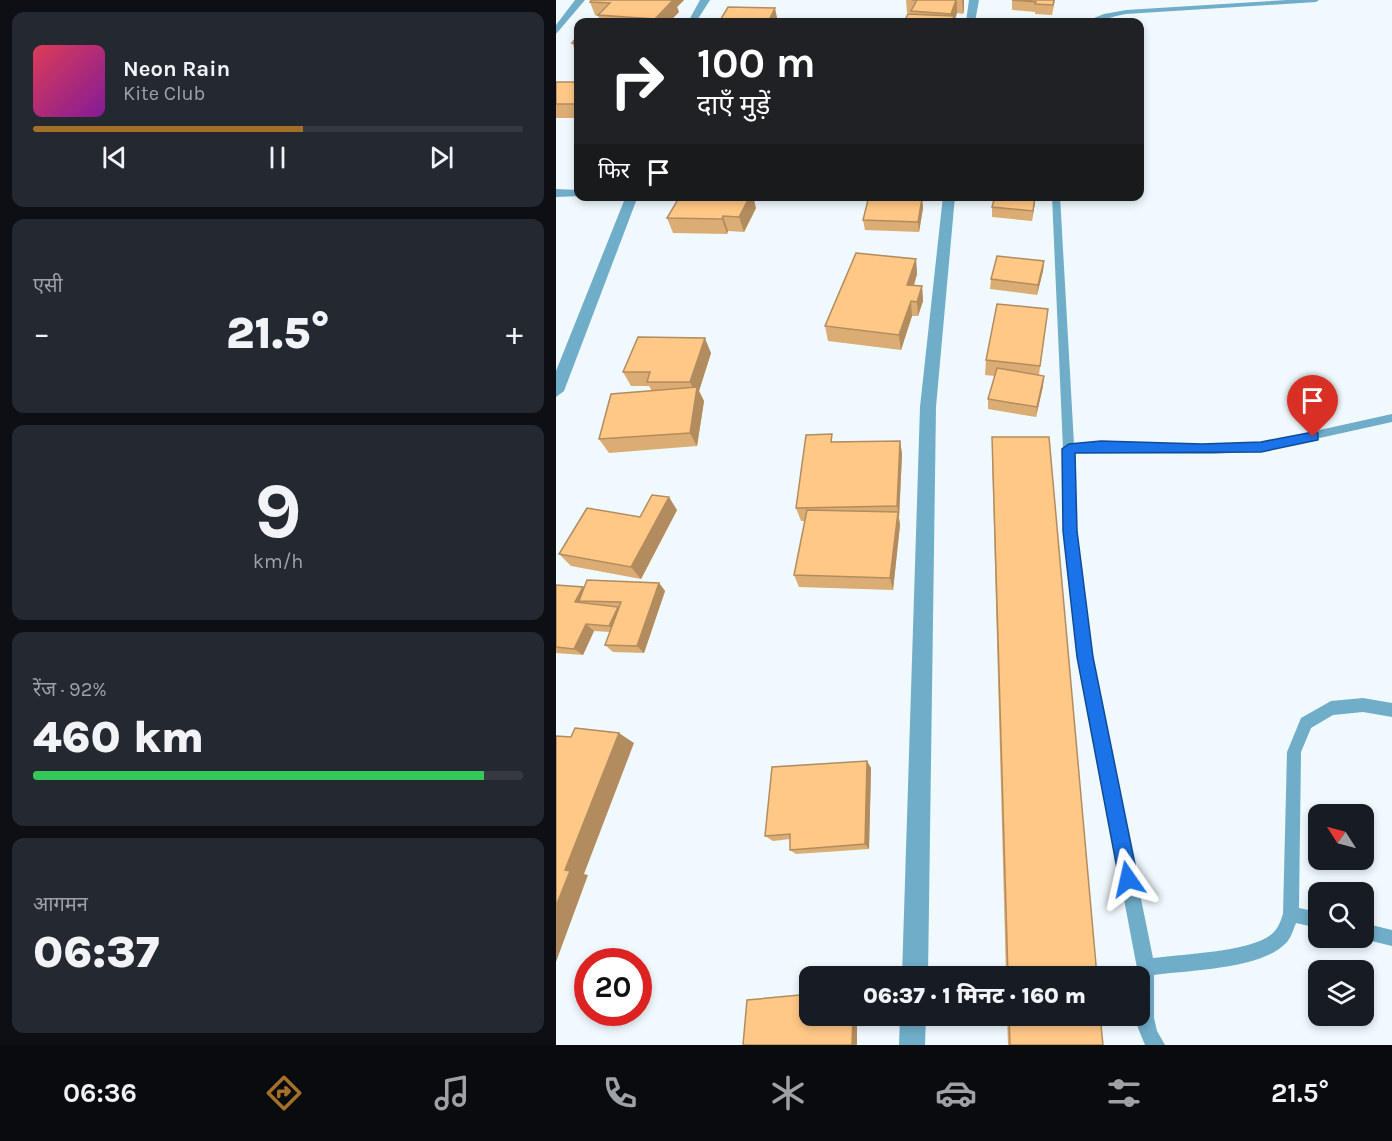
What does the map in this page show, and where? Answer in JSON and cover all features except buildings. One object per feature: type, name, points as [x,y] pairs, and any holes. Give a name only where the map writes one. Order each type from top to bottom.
[{"type":"street","points":[[556,31],[580,0]]},
{"type":"street","points":[[694,18],[705,0]]},
{"type":"street","points":[[972,18],[974,0]]},
{"type":"street","points":[[556,193],[574,194]]},
{"type":"street","points":[[556,391],[630,201]]},
{"type":"street","points":[[915,966],[928,407],[949,201]]},
{"type":"street","points":[[912,1045],[913,1026]]},
{"type":"lane","points":[[1098,18],[1126,12],[1315,0]]},
{"type":"lane","points":[[1056,201],[1069,449],[1070,531],[1085,657],[1146,966]]},
{"type":"lane","points":[[1069,449],[1101,446],[1202,449],[1261,447],[1392,418]]},
{"type":"lane","points":[[1150,967],[1228,957],[1262,948],[1280,938],[1291,914],[1294,752],[1306,723],[1331,708],[1363,705],[1392,711]]},
{"type":"lane","points":[[1291,914],[1308,918]]},
{"type":"lane","points":[[1374,934],[1392,938]]},
{"type":"lane","points":[[1147,1026],[1148,1036],[1156,1045]]},
{"type":"route","points":[[1128,879],[1085,657],[1070,531],[1069,449],[1101,446],[1202,449],[1261,447],[1313,437]]}]
